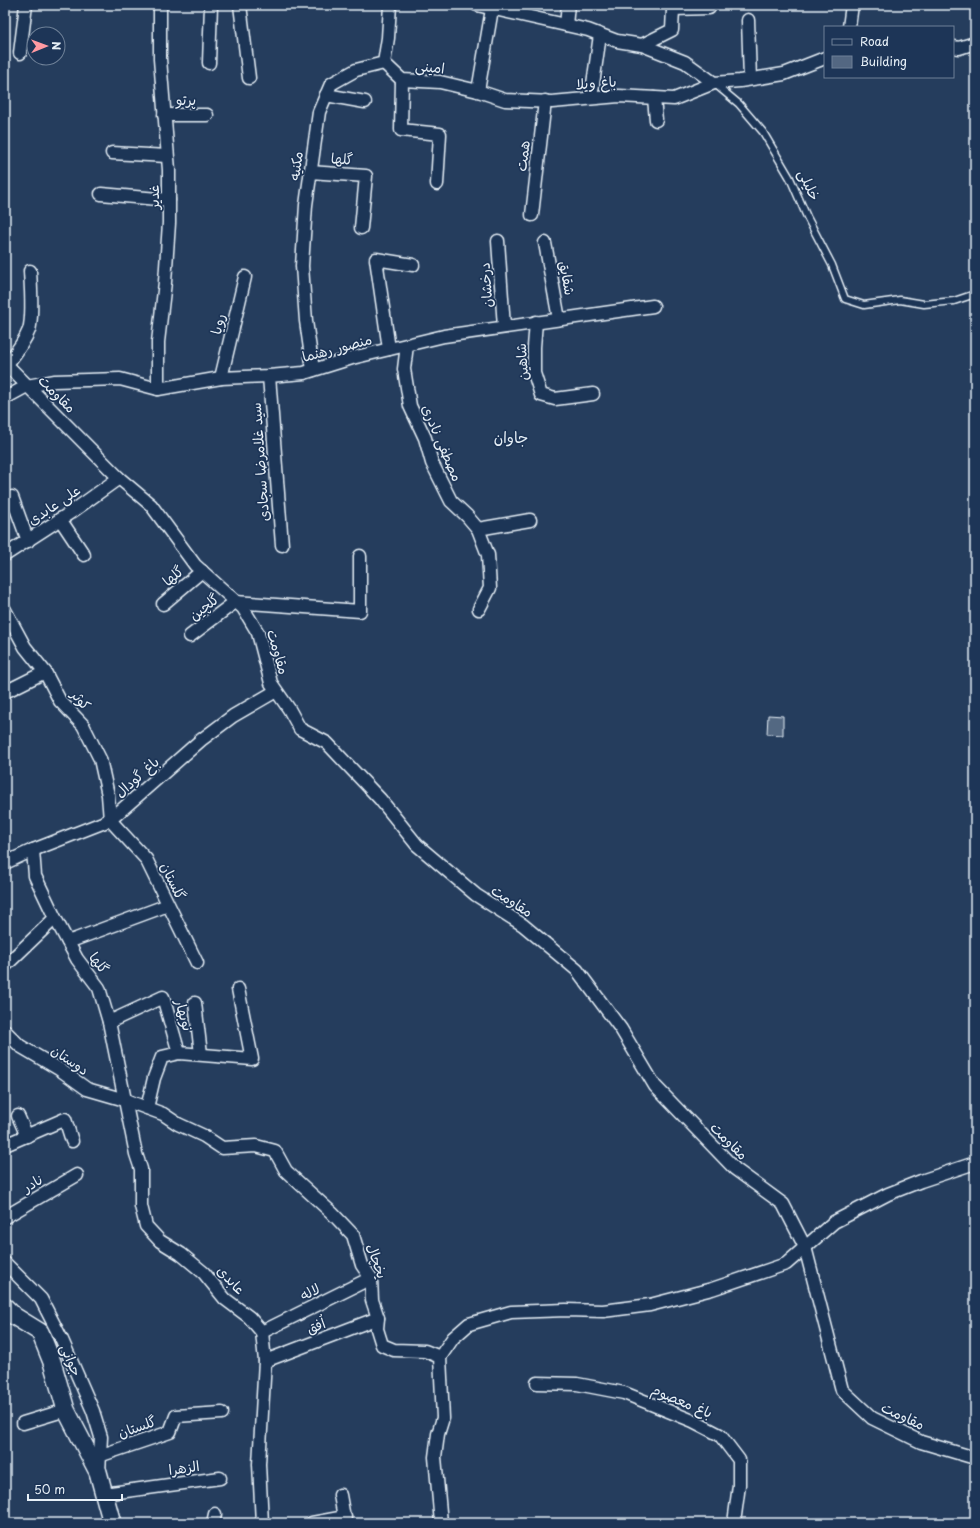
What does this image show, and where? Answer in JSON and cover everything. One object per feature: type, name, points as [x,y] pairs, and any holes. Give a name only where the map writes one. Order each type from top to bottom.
[{"type":"street","points":[[20,53],[26,5]]},
{"type":"street","name":"غدیر","points":[[158,389],[158,342],[170,223],[160,60],[160,5]]},
{"type":"street","points":[[209,63],[211,5]]},
{"type":"street","points":[[240,5],[248,78]]},
{"type":"street","points":[[384,63],[388,38],[390,5]]},
{"type":"street","points":[[477,5],[588,30],[617,42],[642,45],[685,62],[714,83],[784,74],[824,58]]},
{"type":"street","points":[[566,25],[568,5]]},
{"type":"street","points":[[848,26],[852,5]]},
{"type":"street","points":[[642,45],[672,30],[672,7],[709,8]]},
{"type":"street","points":[[478,91],[492,8]]},
{"type":"street","points":[[748,20],[750,79]]},
{"type":"street","points":[[591,98],[600,35]]},
{"type":"street","points":[[954,47],[959,48],[975,43]]},
{"type":"street","name":"امینی","points":[[384,63],[402,80],[440,82],[478,91]]},
{"type":"street","name":"مکنیه","points":[[314,370],[306,321],[302,266],[306,205],[319,112],[331,84],[356,70],[384,63]]},
{"type":"street","points":[[402,80],[401,130],[440,134],[437,184]]},
{"type":"street","name":"باغ ویلا","points":[[478,91],[505,100],[545,101],[619,96],[674,99],[714,83]]},
{"type":"street","points":[[326,94],[365,102]]},
{"type":"street","points":[[654,98],[656,120]]},
{"type":"street","name":"همت","points":[[532,215],[545,101]]},
{"type":"street","name":"پرتو","points":[[164,115],[207,115]]},
{"type":"street","points":[[112,154],[167,156]]},
{"type":"street","name":"گلها","points":[[310,172],[366,176],[361,228]]},
{"type":"street","points":[[101,194],[169,200]]},
{"type":"street","name":"درخشان","points":[[498,241],[504,327]]},
{"type":"street","name":"شقایق","points":[[545,243],[559,319]]},
{"type":"street","points":[[389,349],[376,259],[413,265]]},
{"type":"street","points":[[6,363],[21,347],[29,329],[31,295],[30,271]]},
{"type":"street","name":"رویا","points":[[221,378],[245,278]]},
{"type":"street","name":"منصور رهنما","points":[[5,398],[27,386],[54,381],[120,379],[158,389],[221,378],[304,373],[352,358],[444,336],[653,306]]},
{"type":"street","name":"شاهین","points":[[536,322],[534,374],[541,395],[555,399],[593,394]]},
{"type":"street","name":"مصطفی نادری","points":[[407,345],[404,369],[410,406],[425,438],[432,463],[451,501],[478,529],[488,555],[490,588],[480,609]]},
{"type":"street","name":"مقاومت","points":[[6,363],[119,478],[151,505],[195,565],[243,608],[258,632],[271,684],[289,709],[300,729],[327,743],[380,799],[417,845],[476,895],[523,925],[577,970],[621,1029],[655,1086],[735,1169],[783,1204],[805,1247],[842,1390],[872,1418],[921,1442],[975,1458]]},
{"type":"street","name":"سید غلامرضا سجادی","points":[[269,376],[282,545]]},
{"type":"street","name":"علی عابدی","points":[[5,556],[119,478]]},
{"type":"street","points":[[12,497],[28,541]]},
{"type":"street","points":[[60,519],[84,556]]},
{"type":"street","points":[[478,529],[530,520]]},
{"type":"street","points":[[235,602],[360,611],[360,556]]},
{"type":"street","name":"گلها","points":[[163,604],[202,571]]},
{"type":"street","name":"گلچین","points":[[190,636],[235,602]]},
{"type":"street","name":"کوثر","points":[[5,610],[25,647],[45,672],[60,701],[83,725],[100,759],[108,795],[110,820]]},
{"type":"street","points":[[5,692],[45,672]]},
{"type":"street","name":"باغ گودال","points":[[5,863],[33,850],[110,820],[201,740],[233,716],[276,691]]},
{"type":"street","name":"گلستان","points":[[110,820],[146,859],[197,963]]},
{"type":"street","name":"گلها","points":[[33,850],[35,876],[55,918],[77,959],[99,988],[109,1022],[125,1100]]},
{"type":"street","points":[[68,942],[168,904]]},
{"type":"street","points":[[5,966],[55,918]]},
{"type":"street","points":[[147,1108],[154,1078],[162,1057],[179,1053],[252,1059],[238,989]]},
{"type":"street","name":"نوبهار","points":[[109,1022],[163,997],[179,1053]]},
{"type":"street","points":[[195,1003],[201,1054]]},
{"type":"street","name":"دوستان","points":[[5,1031],[20,1046],[59,1069],[87,1089],[125,1100]]},
{"type":"street","name":"یخچال","points":[[125,1100],[162,1114],[178,1124],[204,1136],[222,1148],[256,1146],[275,1151],[286,1171],[332,1213],[353,1235],[362,1265],[371,1278],[372,1300],[378,1318],[377,1329],[382,1345],[394,1350],[425,1351],[440,1356]]},
{"type":"street","name":"عابدی","points":[[125,1100],[141,1169],[141,1206],[146,1226],[160,1241],[181,1254],[204,1274],[225,1299],[249,1317],[262,1332]]},
{"type":"street","points":[[18,1116],[26,1136]]},
{"type":"street","points":[[5,1145],[65,1119],[72,1141]]},
{"type":"street","points":[[441,1523],[435,1458],[442,1418],[440,1356],[453,1338],[469,1324],[511,1312],[566,1310],[603,1312],[650,1305],[712,1289],[786,1264],[834,1222],[888,1194],[921,1180],[975,1163]]},
{"type":"street","name":"نادر","points":[[5,1217],[77,1175]]},
{"type":"street","name":"جوانی","points":[[5,1263],[41,1299],[62,1340],[93,1411],[101,1437],[98,1472]]},
{"type":"street","name":"لاله","points":[[262,1332],[371,1278]]},
{"type":"street","name":"جوانی","points":[[5,1307],[14,1316],[40,1332],[52,1362],[66,1410],[98,1472],[112,1523]]},
{"type":"street","name":"اُفق","points":[[265,1361],[378,1318]]},
{"type":"street","points":[[262,1332],[265,1361],[259,1464],[262,1523]]},
{"type":"street","name":"باغ معصوم","points":[[537,1383],[577,1384],[624,1393],[693,1421],[720,1435],[739,1460],[739,1485],[734,1523]]},
{"type":"street","points":[[23,1423],[66,1410]]},
{"type":"street","name":"گلستان","points":[[100,1456],[170,1432],[176,1416],[222,1413]]},
{"type":"street","name":"الزهرا","points":[[104,1494],[220,1478]]},
{"type":"street","points":[[312,1523],[345,1520],[340,1495]]},
{"type":"lane","name":"خلیلی","points":[[714,83],[739,104],[763,132],[790,178],[807,217],[832,265],[845,299],[864,305],[900,300],[924,304],[954,301],[975,294]]},
{"type":"building","points":[[768,715],[783,716],[783,735],[767,734]]},
{"type":"district","name":"جاوان","points":[[511,438]]}]
